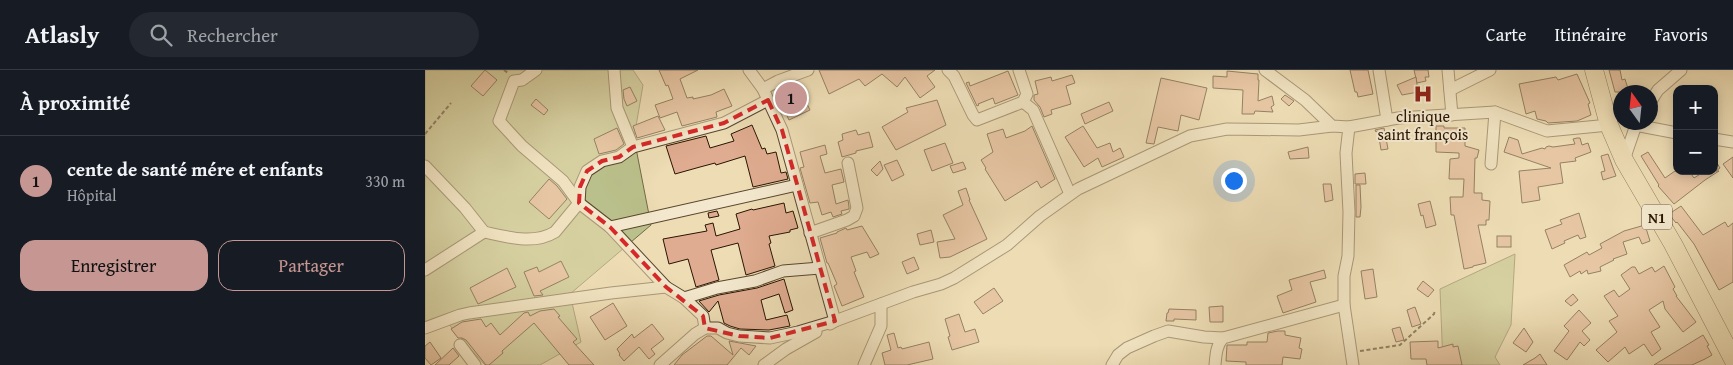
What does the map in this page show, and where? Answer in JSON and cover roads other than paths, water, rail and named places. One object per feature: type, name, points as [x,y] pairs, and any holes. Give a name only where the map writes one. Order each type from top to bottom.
[{"type":"highway","name":"N1","points":[[1594,70],[1609,125],[1624,160],[1673,244],[1733,359]]},
{"type":"street","points":[[536,70],[522,80],[514,81],[499,121],[509,134],[563,181],[579,203],[610,227],[666,288],[684,298],[703,316],[705,328]]},
{"type":"street","points":[[614,70],[617,108],[633,147]]},
{"type":"street","points":[[749,70],[766,94],[782,130],[835,321]]},
{"type":"street","points":[[425,166],[465,208],[483,232],[509,238],[535,239],[555,232],[579,203],[580,187],[587,171],[602,161],[619,157],[633,147],[724,123],[766,94],[778,81],[808,70]]},
{"type":"street","points":[[948,70],[954,76],[977,120],[1023,102],[1027,94],[1019,70]]},
{"type":"street","points":[[1265,70],[1305,100],[1331,126]]},
{"type":"street","points":[[1379,70],[1387,120]]},
{"type":"street","points":[[1448,70],[1452,115]]},
{"type":"street","points":[[1450,90],[1490,70]]},
{"type":"street","points":[[1658,90],[1681,70]]},
{"type":"street","points":[[1023,102],[1033,110],[1070,194]]},
{"type":"street","points":[[660,365],[695,334],[705,328],[718,328],[739,336],[770,338],[835,321],[941,284],[1007,245],[1039,216],[1078,189],[1190,136],[1227,129],[1299,130],[1331,126],[1349,127],[1387,120],[1495,112],[1547,131],[1609,125]]},
{"type":"street","points":[[1491,164],[1495,112]]},
{"type":"street","points":[[1349,127],[1346,140],[1349,212],[1348,256],[1344,276],[1343,305],[1353,365]]},
{"type":"street","points":[[1658,129],[1673,132]]},
{"type":"street","points":[[1624,160],[1633,130]]},
{"type":"street","points":[[1718,140],[1733,142]]},
{"type":"street","points":[[810,233],[854,216],[857,208],[848,163]]},
{"type":"street","points":[[610,227],[797,185]]},
{"type":"street","points":[[425,270],[483,232]]},
{"type":"street","points":[[684,298],[717,288],[755,281],[783,271],[820,268]]},
{"type":"street","points":[[425,328],[469,313],[611,293],[666,288]]},
{"type":"street","points":[[864,365],[881,326],[881,304]]},
{"type":"street","points":[[1112,365],[1118,355],[1127,348],[1168,332],[1223,338],[1343,305]]},
{"type":"street","points":[[764,365],[786,349],[835,321]]},
{"type":"street","points":[[1215,365],[1219,343],[1223,338]]},
{"type":"street","points":[[460,345],[475,365]]},
{"type":"place","name":"clinique saint françois","points":[[1423,94]]},
{"type":"place","name":"cente de santé mére et enfants","points":[[791,98]]}]
